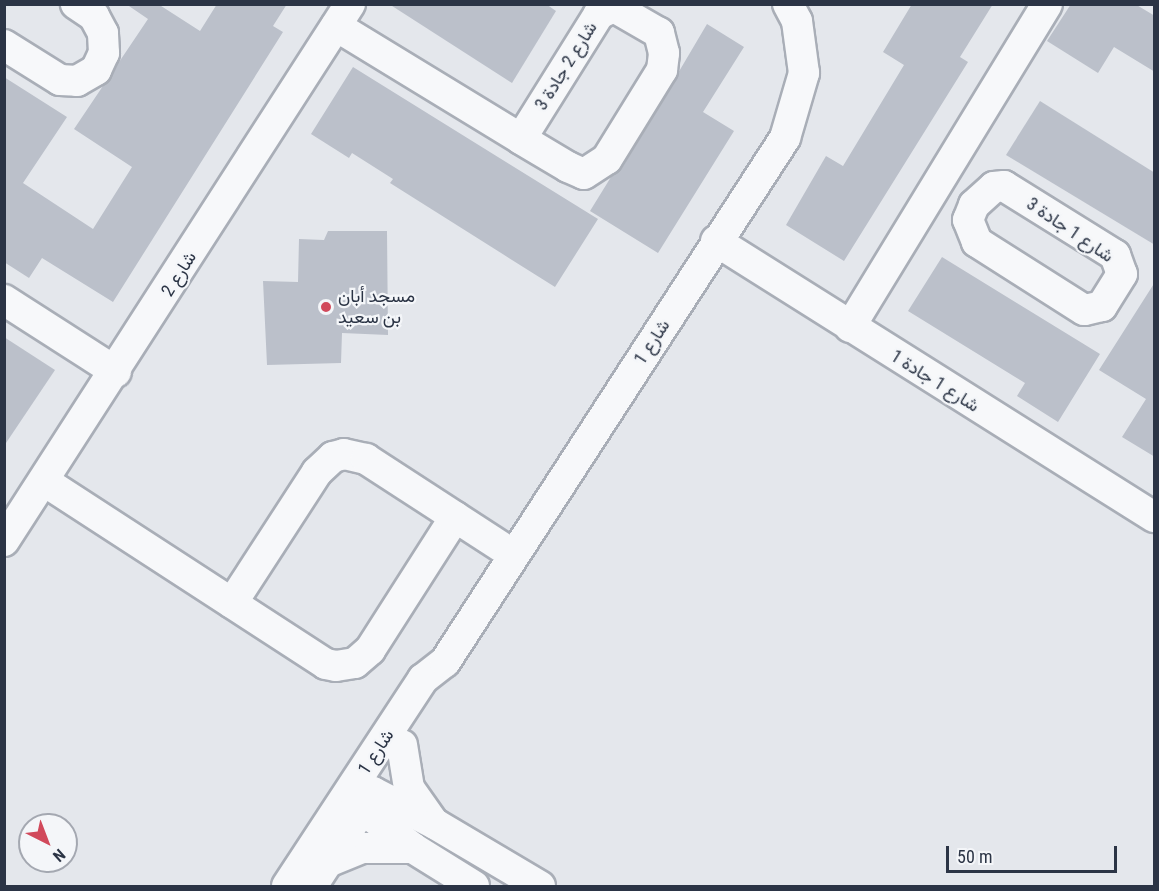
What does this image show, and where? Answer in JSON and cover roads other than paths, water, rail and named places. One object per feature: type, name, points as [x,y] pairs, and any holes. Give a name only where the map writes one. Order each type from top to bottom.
[{"type":"street","points":[[4,45],[60,80],[77,81],[96,70],[104,53],[103,33],[94,16],[76,4]]},
{"type":"street","name":"شارع 1","points":[[312,886],[330,861],[423,679],[445,662],[716,241],[785,138],[804,72],[797,21],[788,4]]},
{"type":"street","points":[[850,327],[1047,4]]},
{"type":"street","name":"شارع 2 جادة 3","points":[[343,15],[521,139],[585,174],[598,168],[662,70],[664,53],[659,33],[614,7],[599,14],[521,139]]},
{"type":"street","name":"شارع 2","points":[[6,537],[116,372],[343,15]]},
{"type":"street","points":[[937,183],[974,205]]},
{"type":"street","name":"شارع 1 جادة 3","points":[[1004,186],[1115,255],[1122,274],[1113,292],[1093,311],[1064,298],[977,242],[968,219],[974,205],[994,187],[1004,186]]},
{"type":"street","name":"شارع 1 جادة 1","points":[[716,241],[1153,519]]},
{"type":"street","points":[[4,300],[116,372]]},
{"type":"street","points":[[232,603],[317,472],[333,457],[356,455],[366,459],[514,555]]},
{"type":"street","points":[[44,481],[326,664],[355,663],[370,650],[455,517]]},
{"type":"street","name":"شارع 1","points":[[287,886],[362,797],[402,745],[442,682],[445,662]]},
{"type":"street","name":"شارع 1","points":[[402,745],[409,788],[435,824]]},
{"type":"street","points":[[362,797],[413,848],[458,882]]},
{"type":"street","name":"شارع 1","points":[[362,797],[435,824],[540,886]]},
{"type":"street","points":[[330,861],[362,848],[413,848]]},
{"type":"place","name":"مسجد أبان بن سعيد","points":[[326,307]]}]
